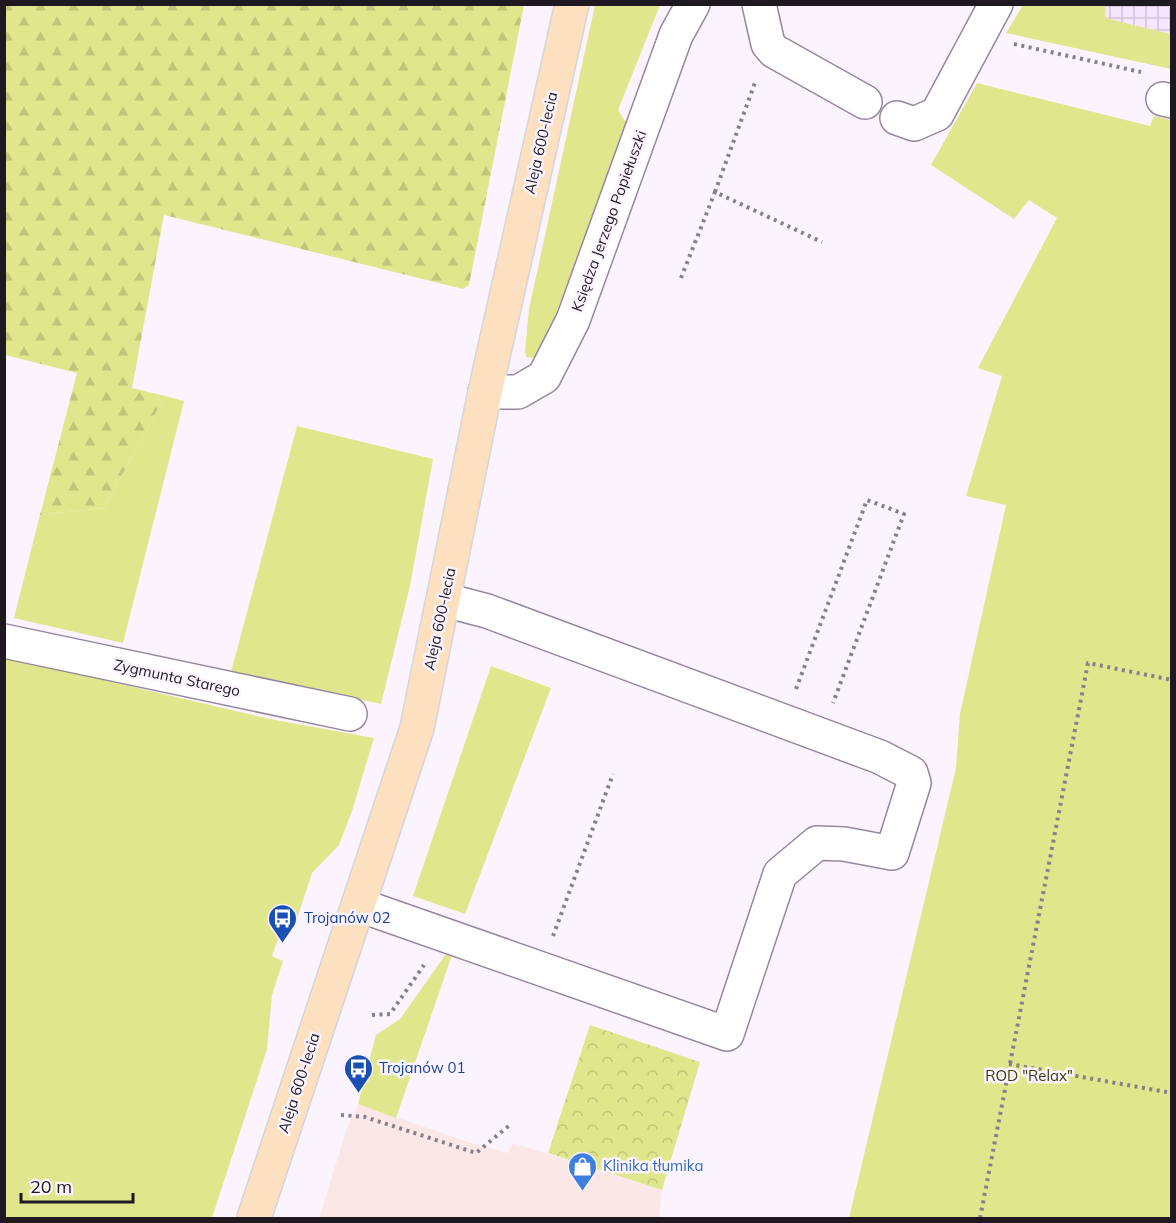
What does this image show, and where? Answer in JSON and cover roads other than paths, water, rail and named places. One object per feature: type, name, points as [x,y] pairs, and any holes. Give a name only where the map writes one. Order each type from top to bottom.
[{"type":"main road","name":"Aleja 600-lecia","points":[[254,1218],[417,728],[445,600],[485,392],[572,4]]},
{"type":"street","name":"Księdza Jerzego Popiełuszki","points":[[485,392],[518,392],[544,377],[573,320],[676,35],[693,4]]},
{"type":"street","points":[[759,4],[770,47],[865,102]]},
{"type":"street","points":[[897,117],[914,124],[937,114],[988,18]]},
{"type":"street","points":[[358,905],[727,1034],[780,874],[817,843],[844,844],[892,852],[914,783],[910,773],[880,757],[487,611],[445,600]]},
{"type":"street","name":"Zygmunta Starego","points":[[4,642],[350,714]]},
{"type":"place","name":"Trojanów 02","points":[[283,944]]},
{"type":"place","name":"Trojanów 01","points":[[358,1094]]},
{"type":"place","name":"Klinika tłumika","points":[[582,1192]]},
{"type":"park label","name":"ROD \"Relax\"","points":[[1029,1076]]}]
